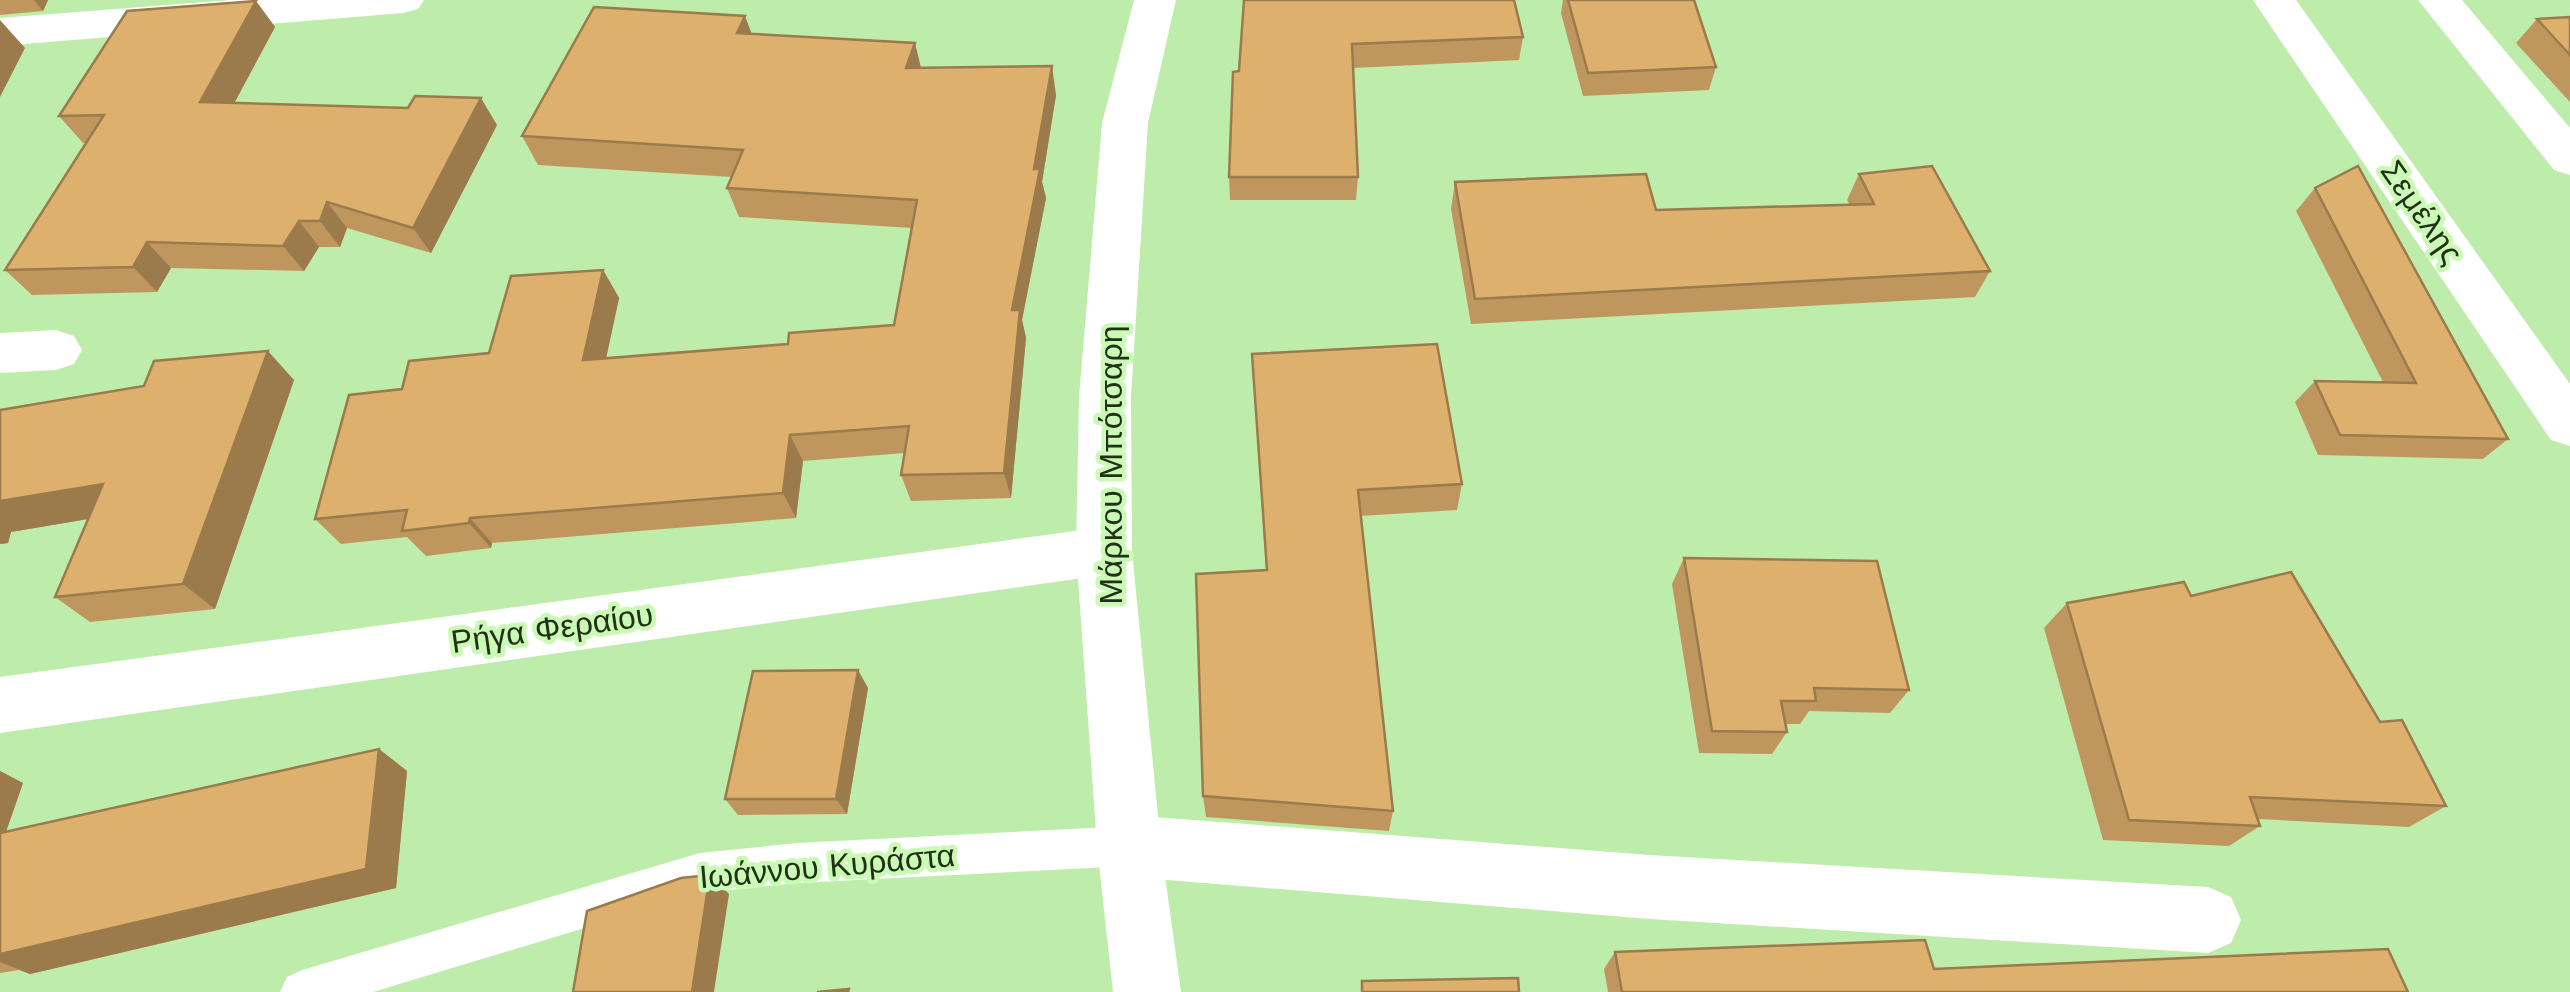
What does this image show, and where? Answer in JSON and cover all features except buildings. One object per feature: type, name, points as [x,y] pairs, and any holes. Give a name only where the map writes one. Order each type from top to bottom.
[{"type":"street","points":[[0,32],[403,0]]},
{"type":"street","name":"Μάρκου Μπότσαρη","points":[[1147,992],[1128,846],[1104,551],[1105,397],[1125,123],[1155,0]]},
{"type":"street","name":"Σεμέλης","points":[[2274,0],[2570,425]]},
{"type":"street","points":[[2438,0],[2570,159]]},
{"type":"street","points":[[0,353],[56,350]]},
{"type":"street","name":"Ρήγα Φεραίου","points":[[0,704],[1104,551]]},
{"type":"street","points":[[1128,846],[1650,887],[2208,920]]},
{"type":"lane","name":"Ιωάννου Κυράστα","points":[[302,992],[700,873],[796,863],[1128,846]]}]
